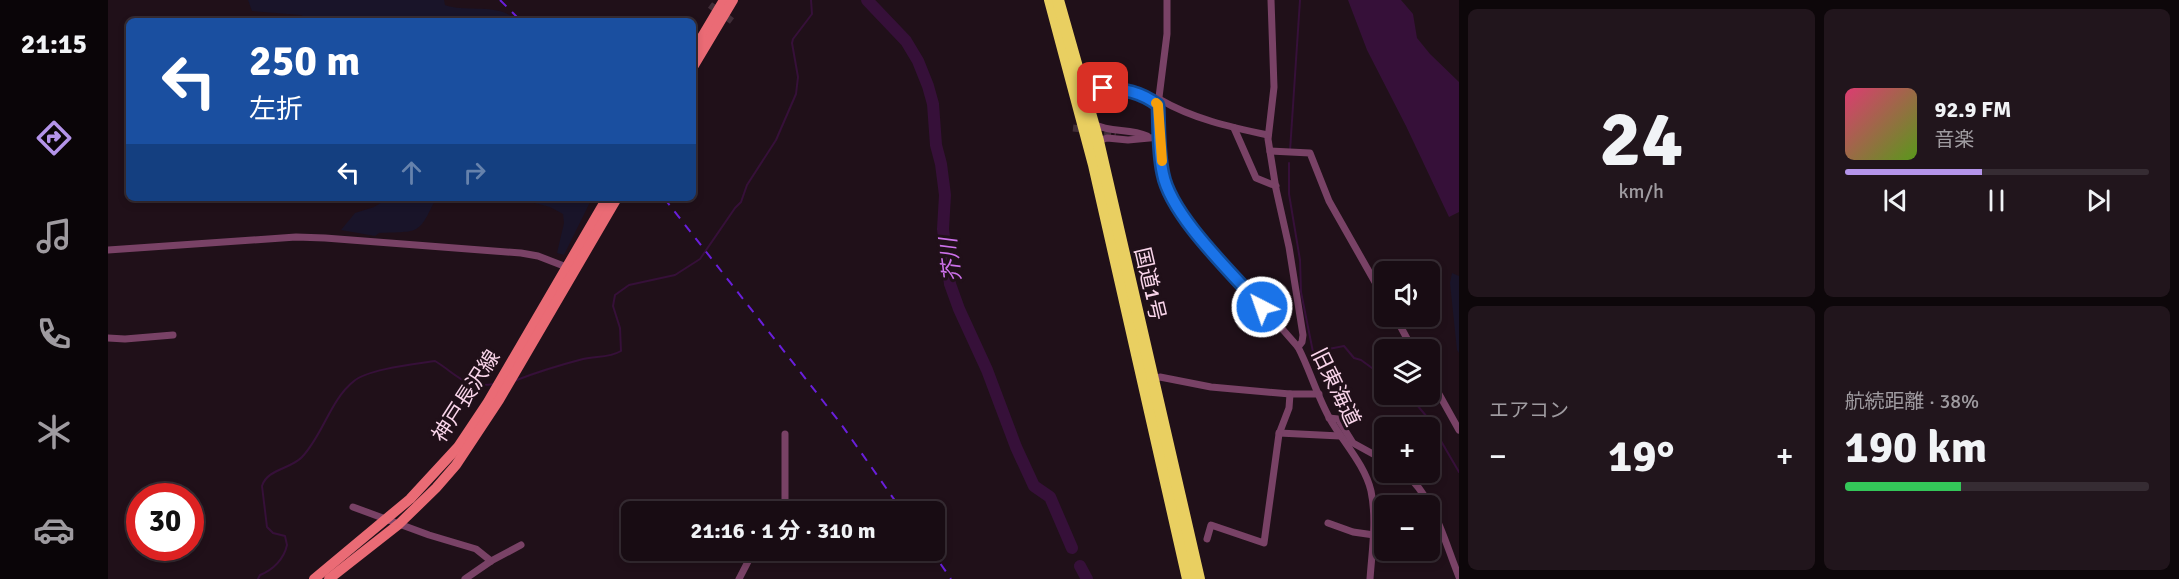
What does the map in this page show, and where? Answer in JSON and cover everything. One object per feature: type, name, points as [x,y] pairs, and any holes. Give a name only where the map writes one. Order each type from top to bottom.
[{"type":"highway","name":"国道1号","points":[[1050,0],[1094,165],[1188,579]]},
{"type":"highway","name":"国道1号","points":[[1058,0],[1094,124],[1199,579]]},
{"type":"main road","points":[[696,47],[724,0]]},
{"type":"main road","points":[[696,62],[733,0]]},
{"type":"main road","name":"神戸長沢線","points":[[329,579],[399,524],[449,473],[611,201]]},
{"type":"main road","name":"神戸長沢線","points":[[314,579],[387,520],[428,482],[477,427]]},
{"type":"street","name":"旧東海道","points":[[1167,0],[1167,34],[1159,102],[1163,175],[1180,211],[1298,347],[1329,418],[1363,473],[1370,490],[1374,535],[1370,579]]},
{"type":"street","points":[[1271,0],[1274,87],[1268,135],[1276,186],[1290,247],[1303,335],[1298,347]]},
{"type":"street","points":[[1085,92],[1103,88],[1132,91],[1196,117],[1268,135]]},
{"type":"street","points":[[1094,124],[1103,128],[1137,132],[1149,137]]},
{"type":"street","points":[[1234,128],[1256,178],[1276,186]]},
{"type":"street","points":[[1116,134],[1160,137]]},
{"type":"street","points":[[1098,141],[1107,138],[1128,140],[1149,137]]},
{"type":"street","points":[[1270,151],[1310,153],[1329,201],[1374,280]]},
{"type":"street","points":[[108,250],[296,237],[325,238],[538,256],[570,269]]},
{"type":"street","points":[[108,338],[173,335]]},
{"type":"street","points":[[1152,380],[1160,377],[1211,387],[1290,394],[1319,394]]},
{"type":"street","points":[[1206,539],[1211,525],[1264,543],[1279,433],[1288,408],[1290,394]]},
{"type":"street","points":[[1440,396],[1459,430]]},
{"type":"street","points":[[1329,418],[1338,419],[1353,443],[1374,455]]},
{"type":"street","points":[[1279,433],[1340,436]]},
{"type":"street","points":[[785,434],[785,501]]},
{"type":"street","points":[[1415,483],[1429,502],[1459,577]]},
{"type":"street","points":[[353,507],[429,536],[476,549],[491,561]]},
{"type":"street","points":[[1328,523],[1347,531],[1374,535]]},
{"type":"street","points":[[465,579],[491,561],[521,545]]},
{"type":"street","points":[[739,579],[748,561]]},
{"type":"shaded area","points":[[248,0],[444,0],[445,5],[492,10],[513,18],[309,18],[300,15],[252,11]]},
{"type":"shaded area","points":[[1348,0],[1401,0],[1413,14],[1417,38],[1459,82],[1459,212],[1449,217],[1367,50]]},
{"type":"shaded area","points":[[384,201],[434,201],[421,225],[410,231],[379,233],[375,236],[341,230],[355,213]]},
{"type":"shaded area","points":[[527,201],[591,201],[564,255],[557,253],[564,223],[563,214],[550,207]]},
{"type":"shaded area","points":[[1452,273],[1459,276],[1459,353],[1450,283]]},
{"type":"waterway","points":[[514,381],[583,359],[612,355],[621,351],[620,328],[613,306],[615,295],[629,285],[675,275],[700,259],[741,202],[747,185],[776,140],[796,94],[798,77],[792,43],[812,14],[811,0]]},
{"type":"waterway","name":"芥川","points":[[867,0],[906,41],[918,61],[928,86],[933,104],[936,145],[945,195],[943,229],[950,284],[1034,486],[1050,497],[1072,548]]},
{"type":"waterway","points":[[1290,151],[1300,0]]},
{"type":"waterway","points":[[1289,163],[1289,194],[1300,260],[1301,292],[1313,352],[1344,346],[1354,358],[1374,369]]},
{"type":"waterway","points":[[258,579],[277,563],[287,545],[285,536],[273,533],[267,527],[262,486],[269,476],[302,457],[316,439],[339,398],[354,381],[381,370],[435,361],[468,383],[494,384]]},
{"type":"waterway","points":[[1417,405],[1427,417],[1459,472]]},
{"type":"waterway","name":"芥川","points":[[1080,566],[1087,579]]},
{"type":"tunnel","points":[[710,5],[732,21]]},
{"type":"tunnel","points":[[1073,128],[1116,133]]},
{"type":"railway","points":[[500,0],[518,18]]},
{"type":"railway","points":[[666,201],[841,424],[895,501]]},
{"type":"railway","points":[[939,561],[951,579]]},
{"type":"slow traffic","points":[[1156,103],[1162,161]]},
{"type":"route","points":[[1103,88],[1132,91],[1149,98],[1158,105],[1163,175],[1172,198],[1208,246],[1262,307]]}]
